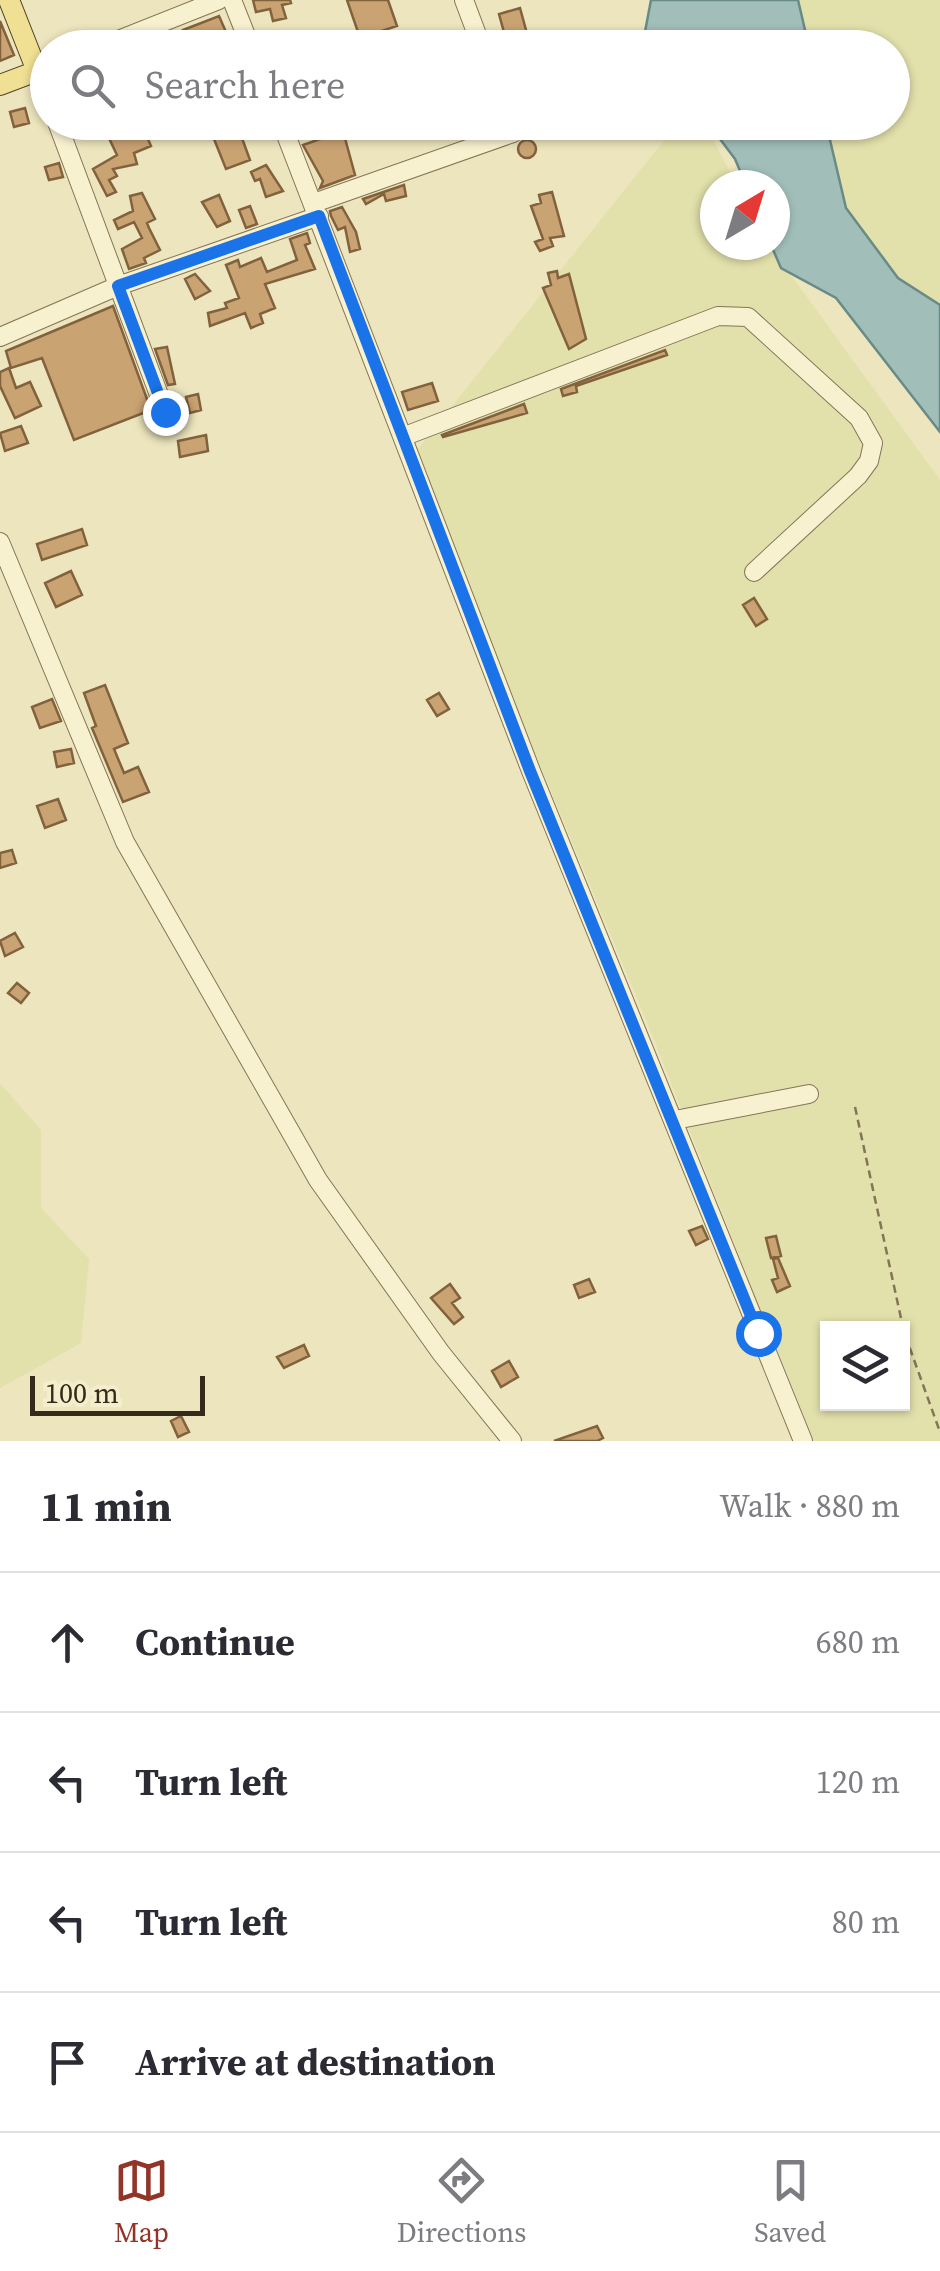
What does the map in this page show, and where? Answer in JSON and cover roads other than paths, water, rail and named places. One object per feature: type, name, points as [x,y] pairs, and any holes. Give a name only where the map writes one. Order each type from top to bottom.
[{"type":"main road","points":[[9,0],[30,44]]},
{"type":"main road","points":[[0,85],[30,74]]},
{"type":"street","points":[[143,30],[219,0]]},
{"type":"street","points":[[232,0],[244,30]]},
{"type":"street","points":[[464,0],[475,30]]},
{"type":"street","points":[[64,140],[165,412]]},
{"type":"street","points":[[289,140],[530,771],[803,1441]]},
{"type":"street","points":[[0,337],[118,286],[495,140]]},
{"type":"street","points":[[405,436],[718,316],[743,315],[859,418],[873,443],[869,461],[858,476],[754,572]]},
{"type":"street","points":[[0,542],[125,842],[318,1180],[430,1339],[512,1441]]},
{"type":"street","points":[[0,602],[20,594]]},
{"type":"street","points":[[674,1120],[809,1094]]},
{"type":"water","points":[[651,0],[798,0],[805,30],[645,30]]},
{"type":"water","points":[[721,140],[830,140],[846,208],[898,278],[940,305],[940,432],[836,298],[781,268],[778,260],[790,260],[790,170],[740,170]]}]
